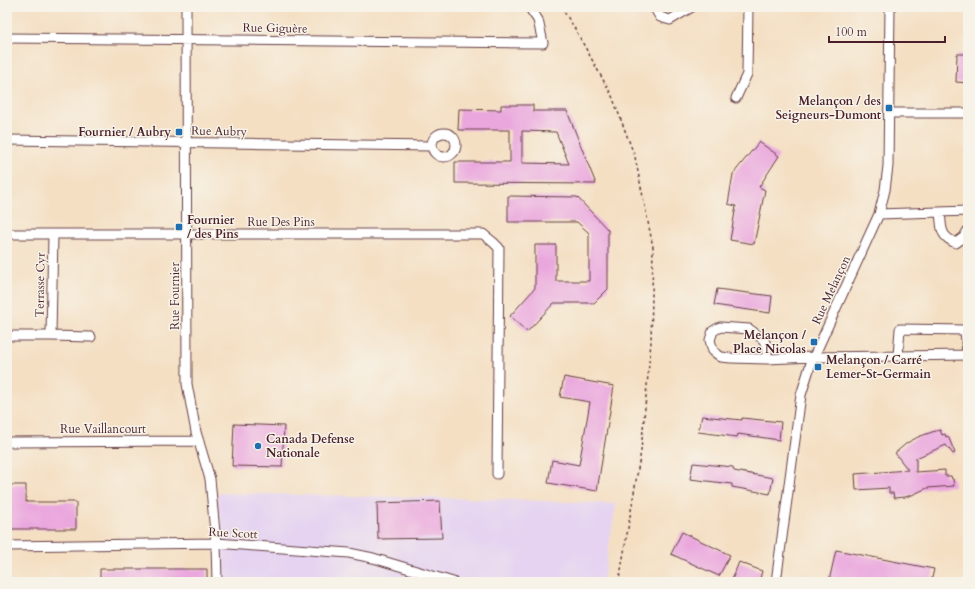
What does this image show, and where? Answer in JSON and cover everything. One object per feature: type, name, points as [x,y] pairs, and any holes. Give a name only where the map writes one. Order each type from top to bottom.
[{"type":"street","name":"Rue Fournier","points":[[186,7],[187,384],[196,432],[210,479],[216,543],[217,582]]},
{"type":"street","name":"Rue Giguère","points":[[7,38],[543,43],[538,20],[529,7]]},
{"type":"street","points":[[654,7],[660,17],[670,20],[692,7]]},
{"type":"street","points":[[736,98],[748,74],[748,7]]},
{"type":"street","name":"Rue Melançon","points":[[776,582],[801,395],[813,357],[879,214],[885,190],[888,166],[890,7]]},
{"type":"street","points":[[889,113],[968,114]]},
{"type":"street","name":"Rue Aubry","points":[[7,140],[432,146]]},
{"type":"street","points":[[879,214],[968,211]]},
{"type":"street","points":[[940,212],[942,229],[947,239],[956,243],[964,237],[968,230]]},
{"type":"street","name":"Rue Des Pins","points":[[7,234],[483,234],[499,248],[497,474]]},
{"type":"street","name":"Terrasse Cyr","points":[[51,336],[53,234]]},
{"type":"street","points":[[767,359],[767,346],[763,339],[749,329],[720,327],[713,331],[710,340],[713,351],[720,357],[767,359],[968,355],[965,330],[900,329],[898,356]]},
{"type":"street","points":[[12,336],[91,337]]},
{"type":"street","name":"Rue Vaillancourt","points":[[7,442],[199,441]]},
{"type":"street","name":"Rue Scott","points":[[7,546],[216,543],[349,553],[373,558],[453,582]]},
{"type":"path","points":[[561,7],[574,27],[612,96],[634,157],[653,247],[651,342],[642,443],[619,582]]},
{"type":"shaded area","points":[[217,493],[494,499],[616,504],[603,582],[221,582],[222,563]]},
{"type":"building","points":[[957,54],[968,54],[968,83],[956,82]]},
{"type":"building","points":[[501,105],[533,105],[533,111],[567,111],[596,184],[455,183],[455,162],[510,162],[510,130],[458,130],[459,109],[501,110]],"holes":[[[522,131],[556,132],[569,164],[522,163]]]},
{"type":"building","points":[[759,142],[779,156],[759,187],[765,190],[754,244],[730,240],[736,206],[728,204],[733,174]]},
{"type":"building","points":[[508,196],[577,197],[608,230],[608,289],[594,303],[554,303],[527,332],[510,316],[535,288],[535,245],[556,245],[556,281],[589,281],[589,233],[577,222],[508,222]]},
{"type":"building","points":[[717,289],[772,296],[770,313],[714,305]]},
{"type":"building","points":[[564,377],[614,386],[597,491],[548,483],[552,460],[579,465],[590,402],[560,397]]},
{"type":"building","points":[[702,416],[781,422],[779,440],[738,434],[737,437],[698,432]]},
{"type":"building","name":"Canada Defense Nationale","points":[[234,424],[284,426],[282,467],[232,466]]},
{"type":"building","points":[[940,430],[942,435],[945,434],[946,437],[948,436],[955,453],[953,454],[946,445],[916,458],[916,472],[945,470],[945,476],[951,476],[954,486],[927,488],[912,495],[894,498],[893,493],[889,493],[889,488],[856,490],[855,474],[908,470],[895,453],[907,443],[918,437]]},
{"type":"building","points":[[693,463],[733,467],[734,471],[773,478],[770,494],[732,487],[732,484],[690,479]]},
{"type":"building","points":[[7,485],[26,485],[26,502],[76,502],[76,529],[7,529]]},
{"type":"building","points":[[440,501],[442,538],[378,539],[377,503]]},
{"type":"building","points":[[682,532],[730,555],[719,576],[671,554]]},
{"type":"building","points":[[836,550],[934,569],[931,582],[829,581]]},
{"type":"building","points":[[739,562],[762,571],[759,582],[731,582]]},
{"type":"building","points":[[100,569],[207,569],[207,582],[100,582]]},
{"type":"place","name":"Melançon / des Seigneurs-Dumont","points":[[889,108]]},
{"type":"place","name":"Fournier / Aubry","points":[[179,132]]},
{"type":"place","name":"Fournier / des Pins","points":[[179,227]]},
{"type":"place","name":"Melançon / Place Nicolas","points":[[814,342]]},
{"type":"place","name":"Melançon / Carré Lemer-St-Germain","points":[[818,367]]},
{"type":"place","name":"Canada Defense Nationale","points":[[258,446]]}]
